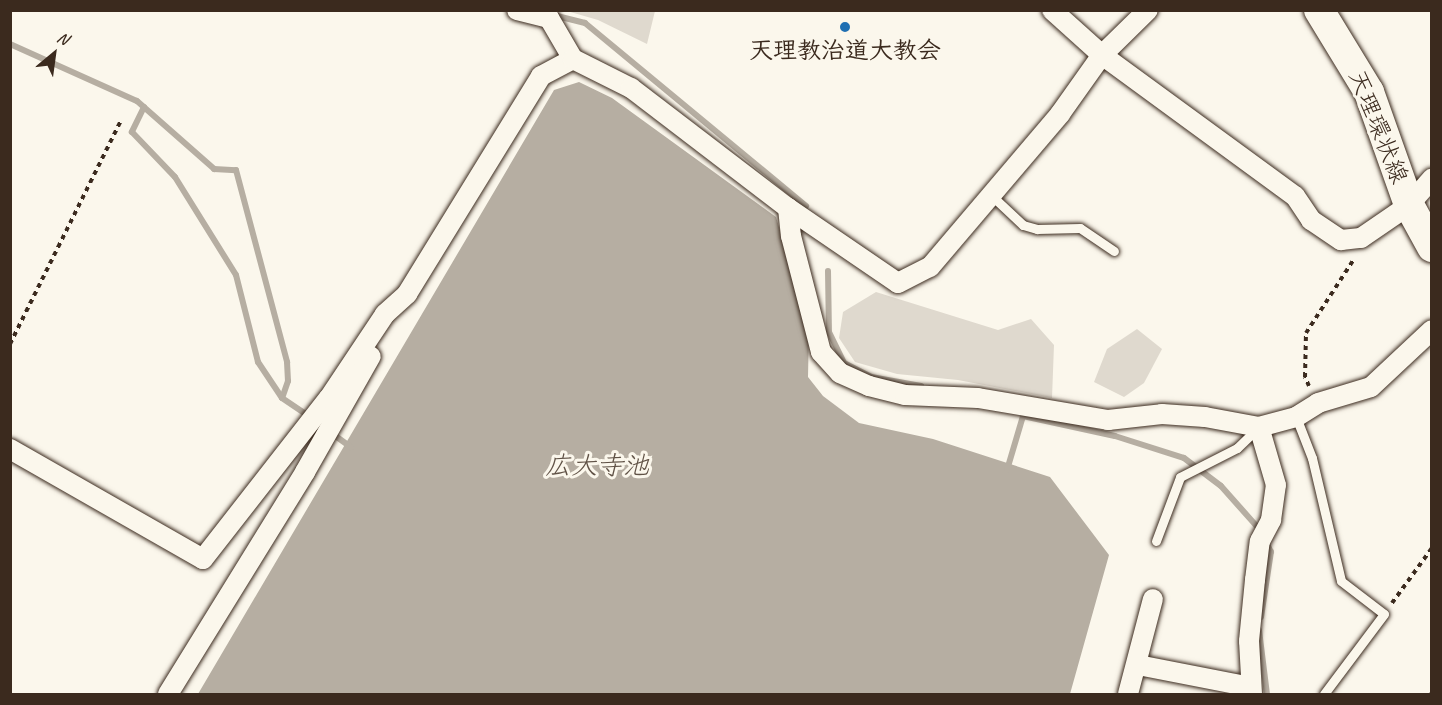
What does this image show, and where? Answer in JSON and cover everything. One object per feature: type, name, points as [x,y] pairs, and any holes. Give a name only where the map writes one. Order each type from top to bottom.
[{"type":"main road","name":"天理環状線","points":[[1319,10],[1369,92],[1409,205],[1431,248]]},
{"type":"street","points":[[517,10],[549,18],[573,60],[631,88],[788,208],[898,283],[930,267],[1060,114],[1102,55],[1148,10]]},
{"type":"street","points":[[1052,10],[1102,55],[1294,196],[1311,220],[1341,240],[1361,238],[1409,205],[1431,179]]},
{"type":"street","points":[[168,694],[305,472],[407,294],[541,76],[573,60]]},
{"type":"street","points":[[788,208],[791,236],[821,352],[840,373],[868,386],[905,395],[978,398],[1108,420],[1162,414],[1205,417],[1259,427],[1296,417],[1318,403],[1371,387],[1431,330]]},
{"type":"street","points":[[10,449],[203,559],[329,398],[385,314],[407,294]]},
{"type":"street","points":[[1138,664],[1252,691],[1249,640],[1260,541],[1271,520],[1276,485],[1259,427]]},
{"type":"street","points":[[1128,694],[1138,664],[1153,599]]},
{"type":"lane","points":[[991,195],[1023,225],[1037,229],[1080,228],[1114,251]]},
{"type":"lane","points":[[1296,417],[1312,459],[1341,581],[1384,614],[1324,694]]},
{"type":"lane","points":[[1156,541],[1180,477],[1211,464],[1237,448],[1259,427]]},
{"type":"path","points":[[10,344],[121,120]]},
{"type":"path","points":[[1318,403],[1305,377],[1306,333],[1358,254],[1361,238]]},
{"type":"path","points":[[1384,614],[1431,548]]},
{"type":"shaded area","points":[[567,11],[655,11],[647,44],[598,20]]},
{"type":"shaded area","points":[[876,292],[998,330],[1031,319],[1054,345],[1052,398],[958,380],[897,374],[855,362],[839,338],[843,312]]},
{"type":"shaded area","points":[[1137,329],[1162,349],[1144,383],[1124,397],[1094,382],[1107,349]]},
{"type":"water","name":"広大寺池","points":[[579,82],[612,98],[776,217],[809,328],[808,377],[823,396],[859,423],[933,439],[1050,477],[1109,555],[1070,694],[198,694],[554,90]]},
{"type":"waterway","points":[[553,15],[585,23],[806,206]]},
{"type":"waterway","points":[[10,44],[137,101],[214,169],[236,170],[287,362],[288,381],[282,398]]},
{"type":"waterway","points":[[144,107],[132,132],[175,177],[236,275],[258,362],[282,398],[310,417]]},
{"type":"waterway","points":[[828,271],[829,332],[844,363],[871,377],[921,386]]},
{"type":"waterway","points":[[1007,470],[1023,416],[1115,436],[1184,458],[1221,486],[1260,530]]},
{"type":"waterway","points":[[330,432],[351,447]]},
{"type":"waterway","points":[[1261,617],[1271,552],[1266,542]]},
{"type":"waterway","points":[[1259,630],[1267,694]]},
{"type":"place","name":"天理教治道大教会","points":[[845,27]]}]
